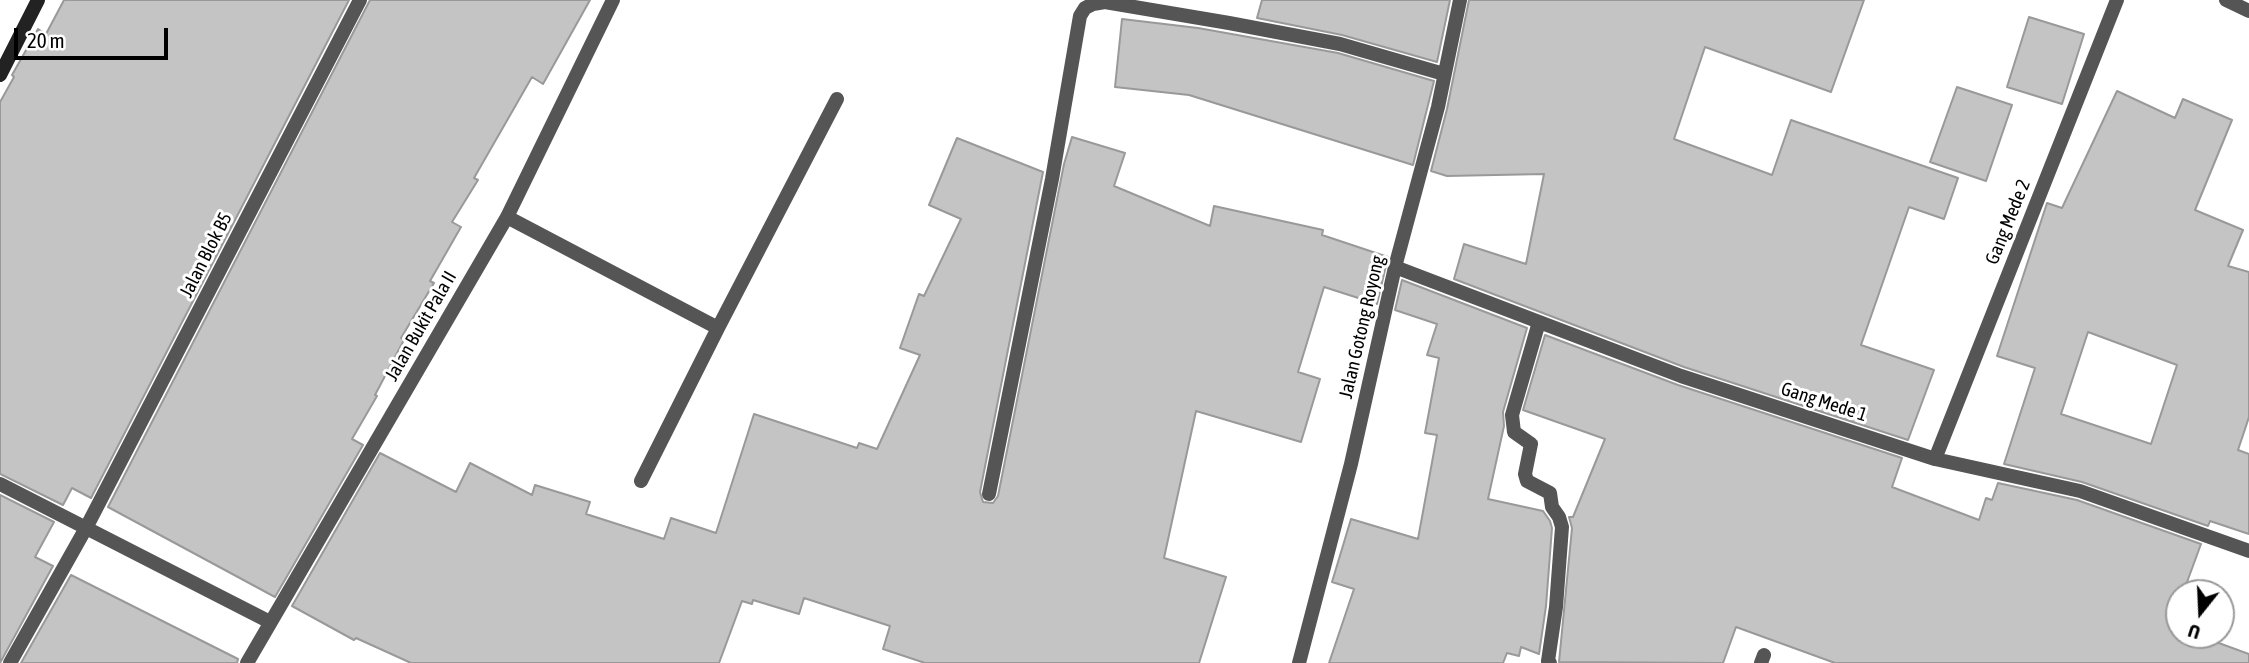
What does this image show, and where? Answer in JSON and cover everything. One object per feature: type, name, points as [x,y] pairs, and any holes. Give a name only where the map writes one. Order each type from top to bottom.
[{"type":"street","points":[[0,75],[38,0]]},
{"type":"street","name":"Jalan Blok B5","points":[[10,663],[86,528],[360,0]]},
{"type":"street","name":"Jalan Bukit Pala II","points":[[247,663],[507,217],[612,0]]},
{"type":"street","name":"Jalan Gotong Royong","points":[[1299,663],[1351,464],[1395,267],[1438,107],[1460,0]]},
{"type":"street","name":"Gang Mede 2","points":[[1935,459],[2117,0]]},
{"type":"street","points":[[2226,0],[2249,11]]},
{"type":"street","points":[[989,494],[1052,179],[1080,16],[1085,8],[1105,2],[1229,23],[1340,44],[1444,74]]},
{"type":"street","points":[[641,481],[837,99]]},
{"type":"street","points":[[507,217],[718,328]]},
{"type":"street","name":"Gang Mede 1","points":[[1395,267],[1681,376],[1935,459],[2080,491],[2249,551]]},
{"type":"street","points":[[1539,322],[1512,415],[1514,432],[1531,444],[1525,474],[1527,481],[1550,493],[1552,507],[1562,527],[1549,663]]},
{"type":"street","points":[[0,484],[270,622]]},
{"type":"building","points":[[64,0],[349,0],[91,498],[72,488],[63,505],[0,474],[0,102],[38,29],[46,34]]},
{"type":"building","points":[[370,0],[590,0],[543,84],[532,77],[474,178],[478,180],[452,222],[461,227],[430,281],[434,283],[401,338],[404,340],[375,395],[377,396],[352,439],[363,445],[275,597],[108,507]]},
{"type":"building","points":[[1262,0],[1450,0],[1437,62],[1342,35],[1257,18]]},
{"type":"building","points":[[1469,0],[1864,0],[1831,92],[1705,47],[1674,139],[1772,175],[1791,120],[1958,178],[1944,219],[1909,207],[1861,345],[1934,370],[1908,440],[1684,367],[1454,279],[1464,244],[1526,264],[1544,174],[1447,176],[1431,171],[1447,109]]},
{"type":"building","points":[[2029,17],[2084,34],[2062,104],[2007,87]]},
{"type":"building","points":[[1122,19],[1198,28],[1338,53],[1434,81],[1413,165],[1189,95],[1115,87]]},
{"type":"building","points":[[1957,87],[2012,105],[1986,181],[1930,162]]},
{"type":"building","points":[[2117,91],[2175,118],[2183,99],[2232,120],[2195,210],[2243,230],[2228,266],[2249,272],[2249,417],[2238,450],[2249,454],[2249,534],[2210,521],[2208,526],[2082,482],[2004,464],[2035,368],[1997,356],[2047,203],[2062,208]],"holes":[[[2088,332],[2177,365],[2151,444],[2061,414]]]},
{"type":"building","points":[[1072,137],[1125,153],[1114,186],[1210,226],[1214,206],[1323,230],[1322,235],[1388,257],[1377,304],[1324,287],[1298,372],[1320,379],[1301,442],[1196,411],[1164,558],[1226,577],[1199,663],[925,663],[883,649],[890,626],[804,598],[799,614],[753,600],[752,604],[742,601],[719,663],[411,663],[356,638],[354,640],[292,606],[380,453],[456,492],[470,463],[532,495],[535,485],[590,502],[586,514],[664,539],[671,518],[716,533],[754,414],[857,448],[859,443],[877,449],[920,355],[900,348],[919,294],[924,296],[961,219],[929,205],[957,138],[1043,172],[980,492],[983,502],[993,503],[998,496],[1064,164]]},
{"type":"building","points":[[1402,280],[1527,328],[1503,412],[1504,426],[1488,499],[1543,511],[1550,521],[1552,528],[1546,606],[1539,654],[1521,647],[1519,656],[1507,653],[1503,663],[1329,663],[1354,589],[1332,582],[1351,519],[1418,539],[1437,435],[1425,433],[1439,358],[1427,355],[1437,324],[1395,310]]},
{"type":"building","points":[[1545,335],[1678,385],[1902,458],[1892,487],[1979,520],[1986,498],[1992,500],[1998,483],[2077,500],[2201,544],[2188,579],[2165,579],[2165,649],[2235,649],[2249,654],[2249,663],[1835,663],[1736,627],[1723,663],[1559,662],[1572,528],[1569,517],[1573,517],[1605,439],[1523,410]]},
{"type":"building","points":[[0,495],[54,522],[35,557],[53,566],[0,663]]},
{"type":"building","points":[[71,575],[238,659],[237,663],[21,663]]}]
